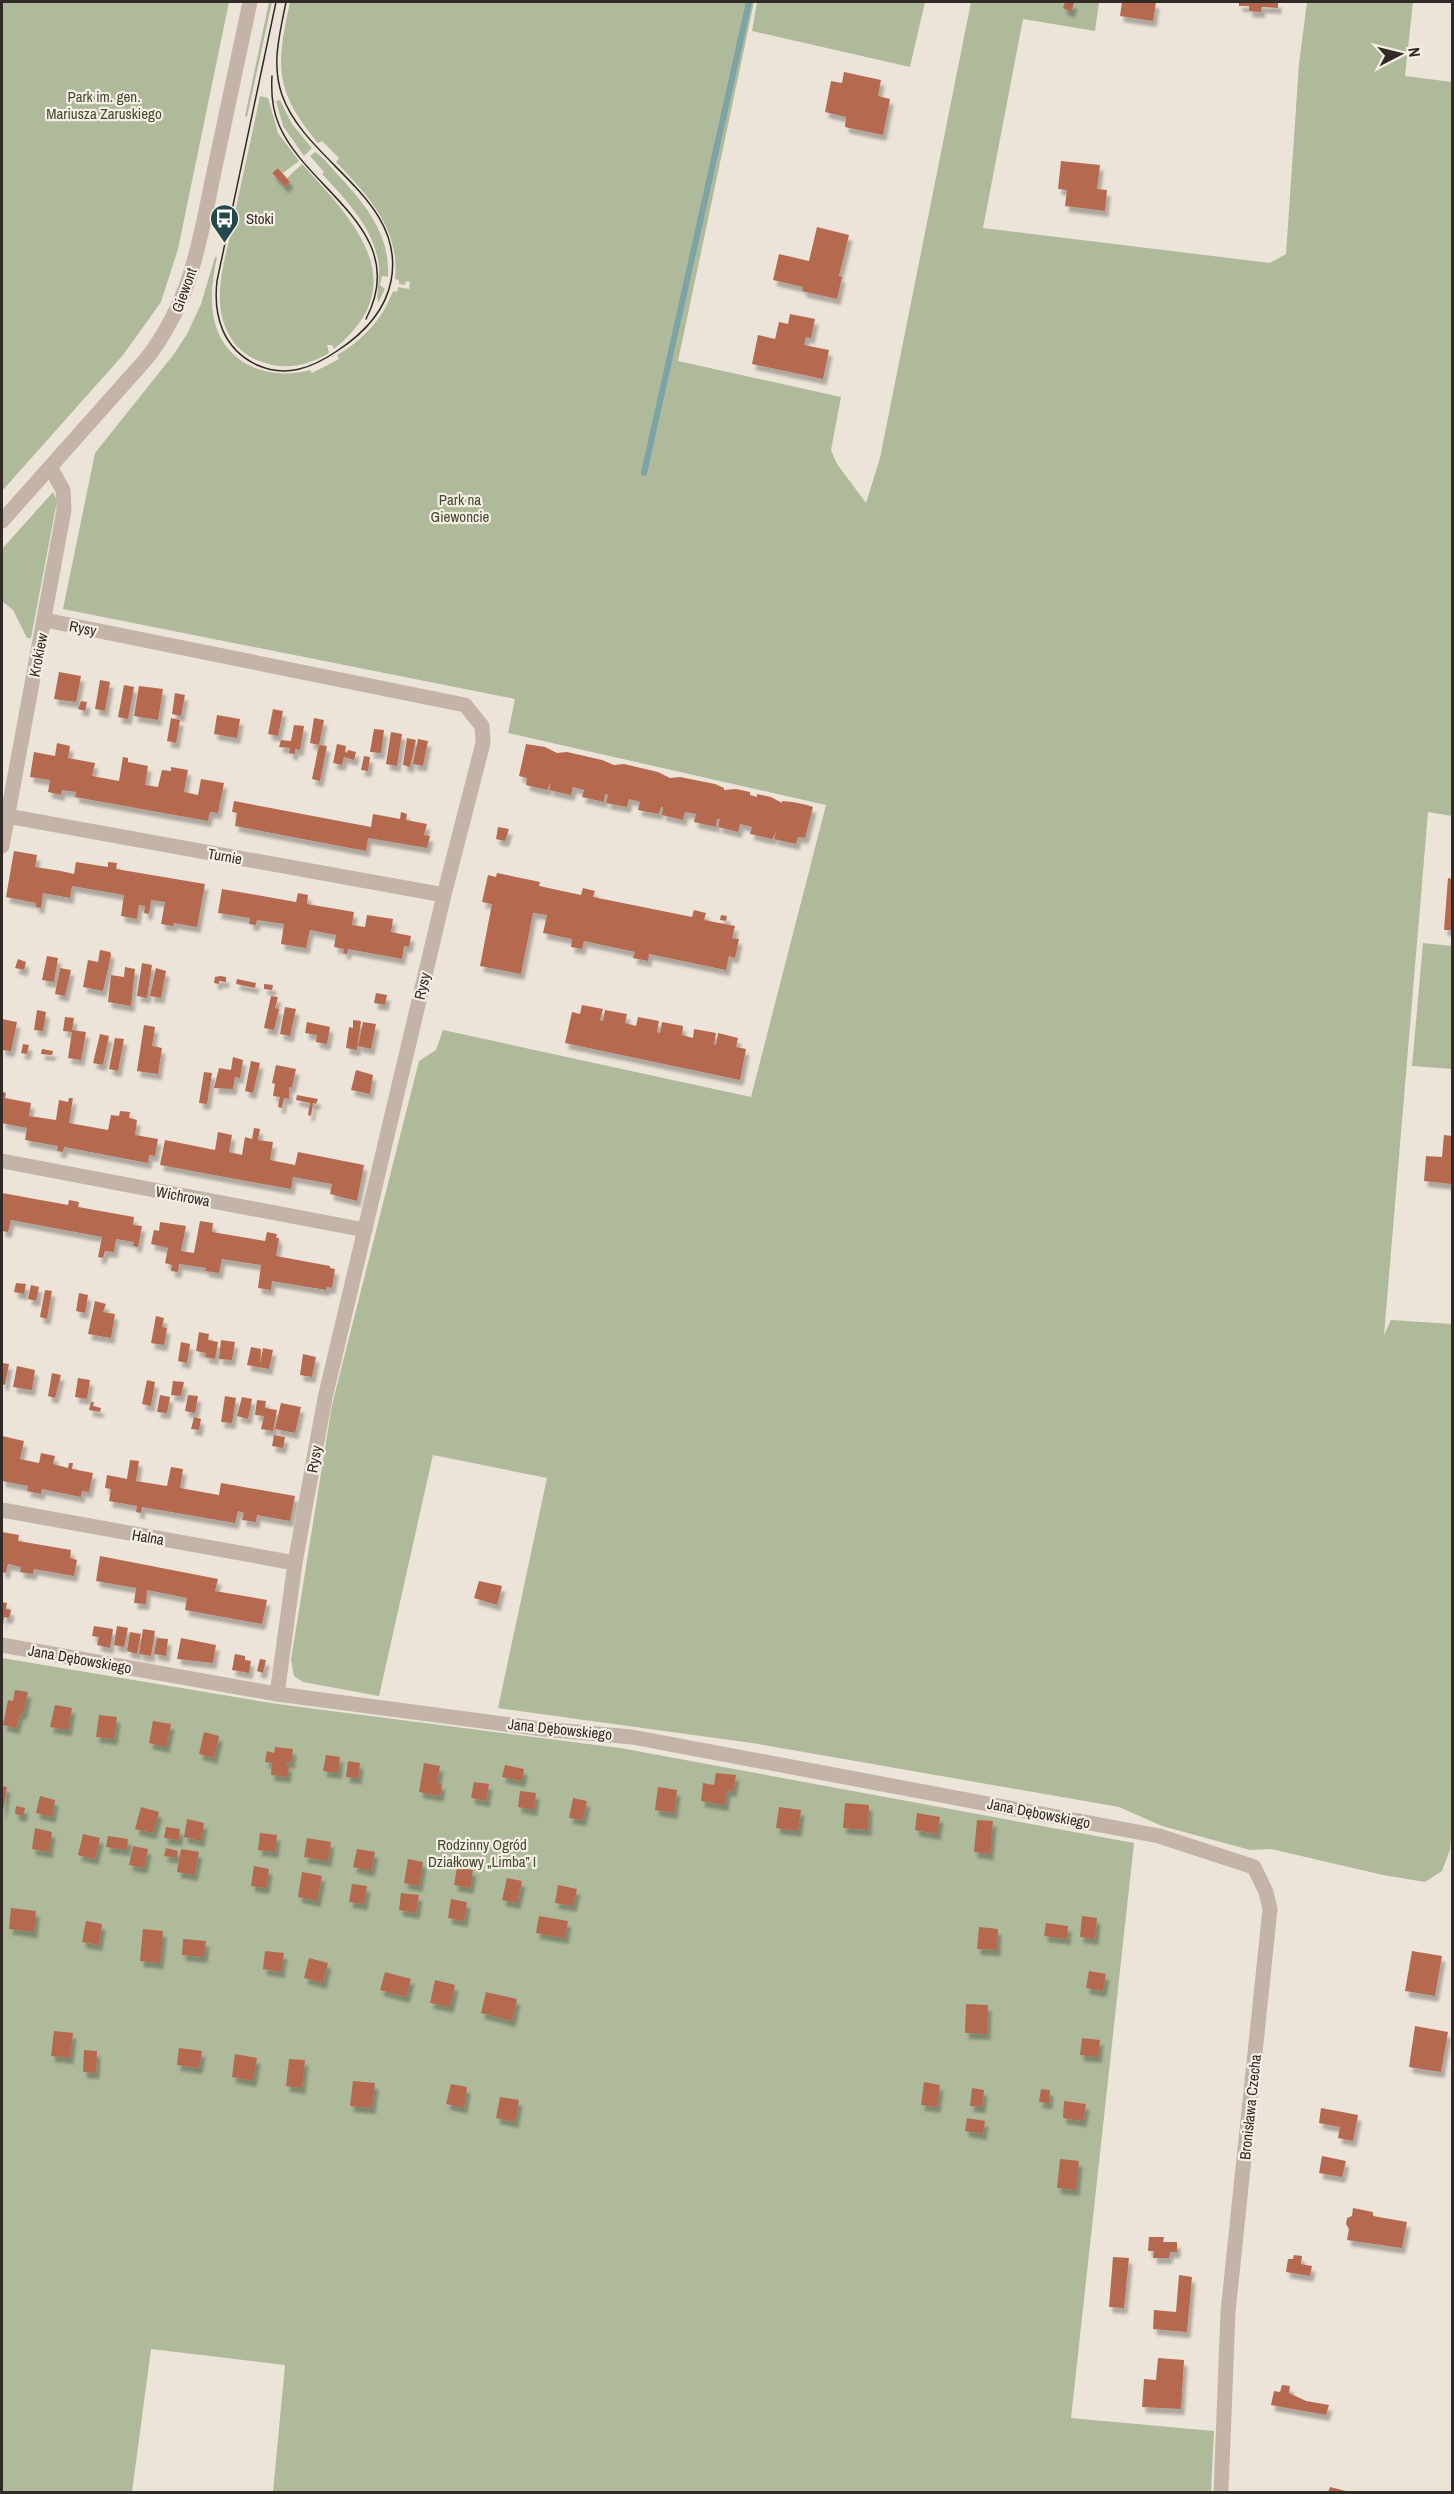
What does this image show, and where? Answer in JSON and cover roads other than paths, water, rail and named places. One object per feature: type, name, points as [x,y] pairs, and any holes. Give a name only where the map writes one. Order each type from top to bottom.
[{"type":"street","name":"Giewont","points":[[2,521],[147,358],[178,309],[199,240],[250,2]]},
{"type":"street","name":"Krokiew","points":[[2,846],[45,620],[65,500],[59,481],[50,467]]},
{"type":"street","name":"Rysy","points":[[45,620],[465,705],[482,726],[483,743],[444,895],[325,1398],[295,1563],[277,1694]]},
{"type":"street","name":"Turnie","points":[[7,816],[444,895]]},
{"type":"street","name":"Wichrowa","points":[[2,1161],[365,1230]]},
{"type":"street","name":"Halna","points":[[2,1510],[295,1563]]},
{"type":"street","name":"Jana Dębowskiego","points":[[2,1645],[277,1694],[542,1729],[632,1737],[1117,1828]]},
{"type":"street","name":"Bronisława Czecha","points":[[1117,1828],[1159,1836],[1254,1867],[1266,1892],[1269,1909],[1228,2313],[1221,2493]]},
{"type":"waterway","points":[[644,473],[749,2]]},
{"type":"tram line","points":[[276,2],[216,294],[219,319],[228,341],[236,350],[257,365],[278,371],[288,371],[308,366],[328,357],[356,337],[372,321],[384,303],[388,292],[391,281],[392,252],[384,227],[370,204],[311,141],[294,119],[282,95],[277,60],[286,2]]},
{"type":"tram line","points":[[272,76],[272,100],[279,125],[293,149],[350,214],[366,236],[376,261],[377,288],[366,319]]},
{"type":"place","name":"Stoki","points":[[225,244]]},
{"type":"park label","name":"Park im. gen. Mariusza Zaruskiego","points":[[104,104]]},
{"type":"park label","name":"Park na Giewoncie","points":[[460,508]]},
{"type":"park label","name":"Rodzinny Ogród Działkowy „Limba” I","points":[[482,1852]]}]
